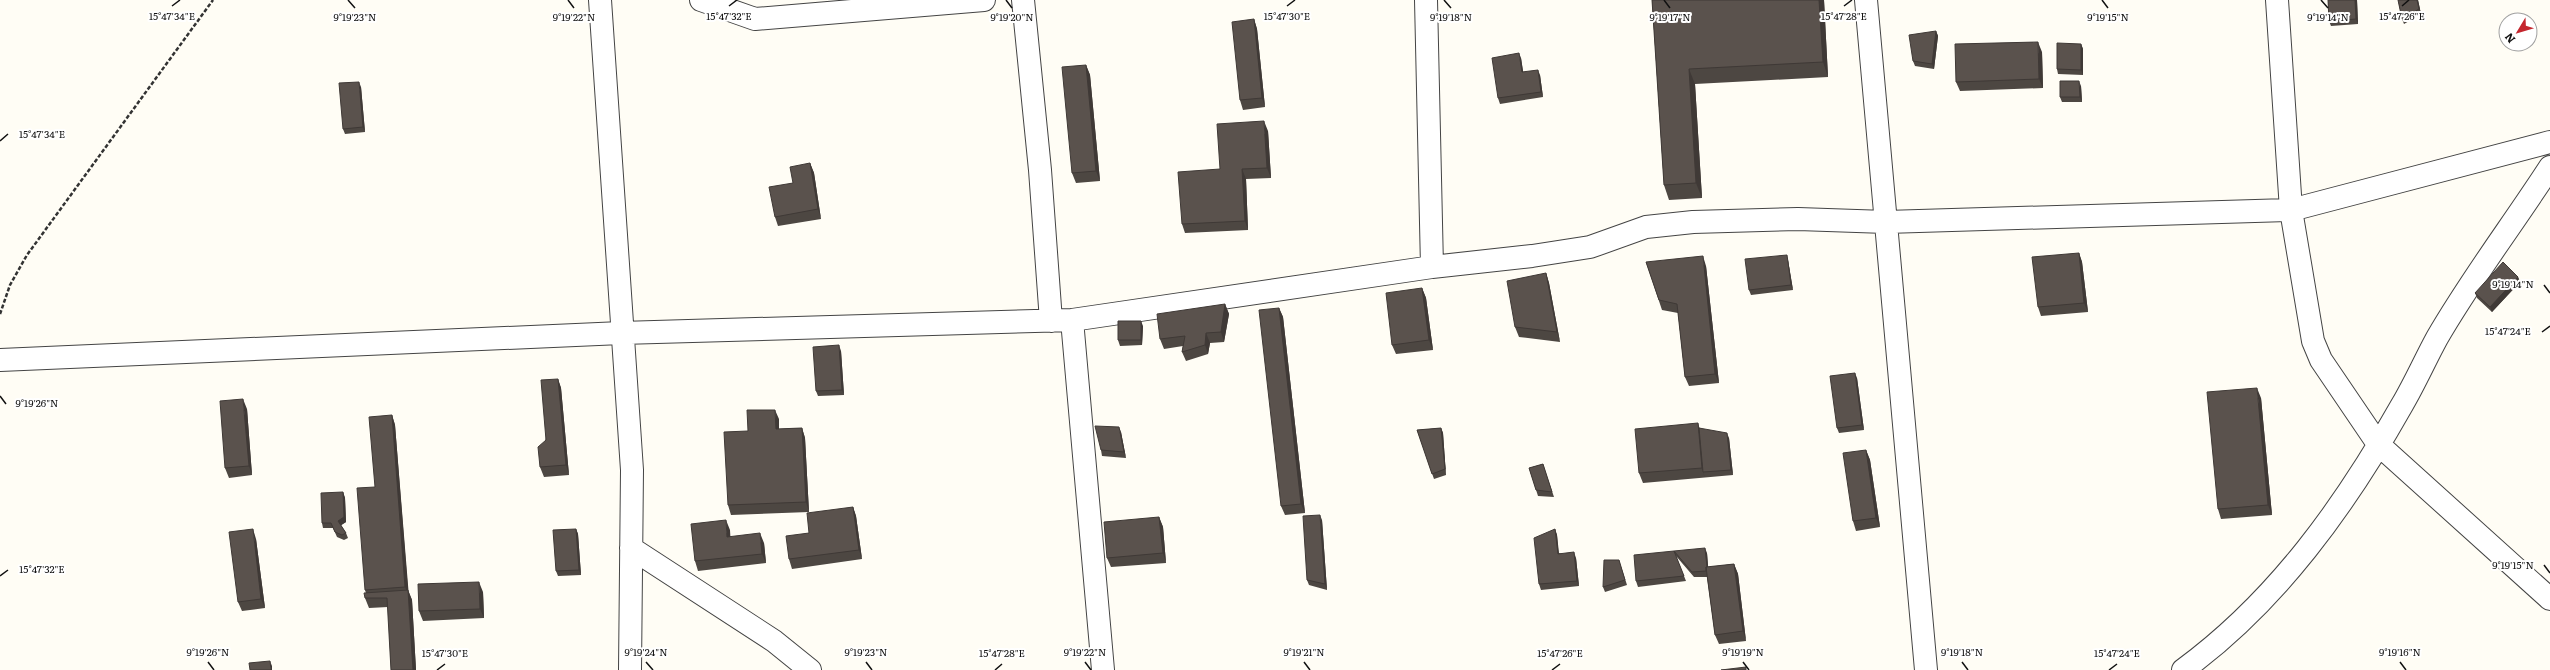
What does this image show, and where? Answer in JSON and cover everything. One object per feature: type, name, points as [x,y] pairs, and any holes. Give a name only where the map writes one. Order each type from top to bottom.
[{"type":"street","points":[[600,0],[621,333],[632,470],[630,670]]},
{"type":"street","points":[[701,0],[755,20],[984,0]]},
{"type":"street","points":[[1023,0],[1040,170],[1051,320]]},
{"type":"street","points":[[1426,0],[1432,267]]},
{"type":"street","points":[[1866,0],[1926,670]]},
{"type":"street","points":[[2277,0],[2291,210],[2313,341],[2321,360],[2378,444],[2550,599]]},
{"type":"street","points":[[0,360],[621,333],[1072,320],[1432,267],[1532,256],[1590,247],[1646,227],[1693,222],[1798,219],[1886,222],[2291,210],[2550,142]]},
{"type":"street","points":[[2182,670],[2248,615],[2299,561],[2351,489],[2402,405],[2438,337],[2550,167]]},
{"type":"street","points":[[1072,320],[1103,670]]},
{"type":"street","points":[[631,548],[774,641],[810,670]]},
{"type":"path","points":[[0,314],[10,285],[26,255],[213,0]]},
{"type":"building","points":[[1652,0],[1819,0],[1823,62],[1689,69],[1696,183],[1664,185]]},
{"type":"building","points":[[2328,0],[2355,0],[2356,19],[2329,21]]},
{"type":"building","points":[[2398,0],[2417,0],[2419,9],[2402,19]]},
{"type":"building","points":[[1254,19],[1262,98],[1240,100],[1232,22]]},
{"type":"building","points":[[1936,31],[1932,64],[1913,61],[1909,35]]},
{"type":"building","points":[[2038,42],[2039,79],[1956,82],[1955,44]]},
{"type":"building","points":[[2057,43],[2081,44],[2081,70],[2057,69]]},
{"type":"building","points":[[1519,53],[1522,72],[1538,70],[1541,92],[1498,98],[1492,58]]},
{"type":"building","points":[[1086,65],[1096,171],[1072,173],[1062,67]]},
{"type":"building","points":[[2060,81],[2079,81],[2080,97],[2060,97]]},
{"type":"building","points":[[359,82],[363,127],[343,129],[339,83]]},
{"type":"building","points":[[1264,121],[1267,168],[1242,169],[1245,221],[1182,224],[1178,172],[1220,169],[1217,124]]},
{"type":"building","points":[[810,163],[818,209],[775,217],[769,187],[793,183],[790,167]]},
{"type":"building","points":[[2079,253],[2084,303],[2038,307],[2032,257]]},
{"type":"building","points":[[1787,255],[1791,285],[1749,290],[1745,259]]},
{"type":"building","points":[[1703,256],[1715,374],[1685,377],[1677,304],[1659,300],[1646,262]]},
{"type":"building","points":[[2503,262],[2518,277],[2490,307],[2475,293]]},
{"type":"building","points":[[1546,273],[1557,332],[1515,327],[1507,281]]},
{"type":"building","points":[[1422,288],[1429,340],[1392,345],[1386,293]]},
{"type":"building","points":[[1225,304],[1221,332],[1206,333],[1205,345],[1182,352],[1185,336],[1160,339],[1157,314]]},
{"type":"building","points":[[1279,308],[1301,504],[1281,506],[1259,310]]},
{"type":"building","points":[[1118,321],[1141,321],[1141,340],[1118,340]]},
{"type":"building","points":[[839,345],[842,390],[816,391],[813,347]]},
{"type":"building","points":[[1855,373],[1862,425],[1837,428],[1830,376]]},
{"type":"building","points":[[558,379],[566,465],[540,467],[538,447],[546,440],[541,380]]},
{"type":"building","points":[[2257,388],[2268,505],[2218,509],[2207,392]]},
{"type":"building","points":[[243,399],[249,466],[225,468],[220,401]]},
{"type":"building","points":[[747,410],[775,410],[776,429],[802,428],[806,502],[728,505],[724,432],[748,431]]},
{"type":"building","points":[[392,415],[405,587],[365,590],[357,488],[375,487],[369,417]]},
{"type":"building","points":[[1698,423],[1702,468],[1639,473],[1635,429]]},
{"type":"building","points":[[1095,426],[1119,427],[1124,452],[1101,450]]},
{"type":"building","points":[[1441,428],[1445,469],[1432,474],[1417,430]]},
{"type":"building","points":[[1699,428],[1727,433],[1731,470],[1703,472]]},
{"type":"building","points":[[1866,450],[1876,518],[1853,521],[1843,453]]},
{"type":"building","points":[[1543,464],[1552,492],[1536,490],[1529,468]]},
{"type":"building","points":[[343,492],[344,517],[338,521],[346,533],[342,535],[335,532],[331,523],[322,523],[321,493]]},
{"type":"building","points":[[853,507],[859,550],[789,559],[786,536],[809,533],[807,513]]},
{"type":"building","points":[[1320,515],[1325,584],[1307,580],[1303,516]]},
{"type":"building","points":[[1159,517],[1163,553],[1107,558],[1104,522]]},
{"type":"building","points":[[726,520],[727,537],[760,533],[762,554],[695,561],[691,524]]},
{"type":"building","points":[[253,529],[261,599],[238,602],[229,532]]},
{"type":"building","points":[[576,529],[579,570],[556,571],[553,530]]},
{"type":"building","points":[[1555,529],[1558,554],[1574,552],[1577,581],[1539,584],[1534,538]]},
{"type":"building","points":[[1705,548],[1706,571],[1692,572],[1674,551]]},
{"type":"building","points":[[1674,551],[1684,576],[1636,581],[1634,555]]},
{"type":"building","points":[[1604,560],[1619,560],[1625,580],[1603,587]]},
{"type":"building","points":[[1734,564],[1743,631],[1715,635],[1706,567]]},
{"type":"building","points":[[479,582],[480,609],[419,611],[418,584]]},
{"type":"building","points":[[408,590],[413,670],[391,670],[387,598],[365,598],[364,593]]},
{"type":"building","points":[[270,661],[271,670],[250,670],[249,663]]},
{"type":"building","points":[[1746,667],[1746,670],[1721,670]]}]
